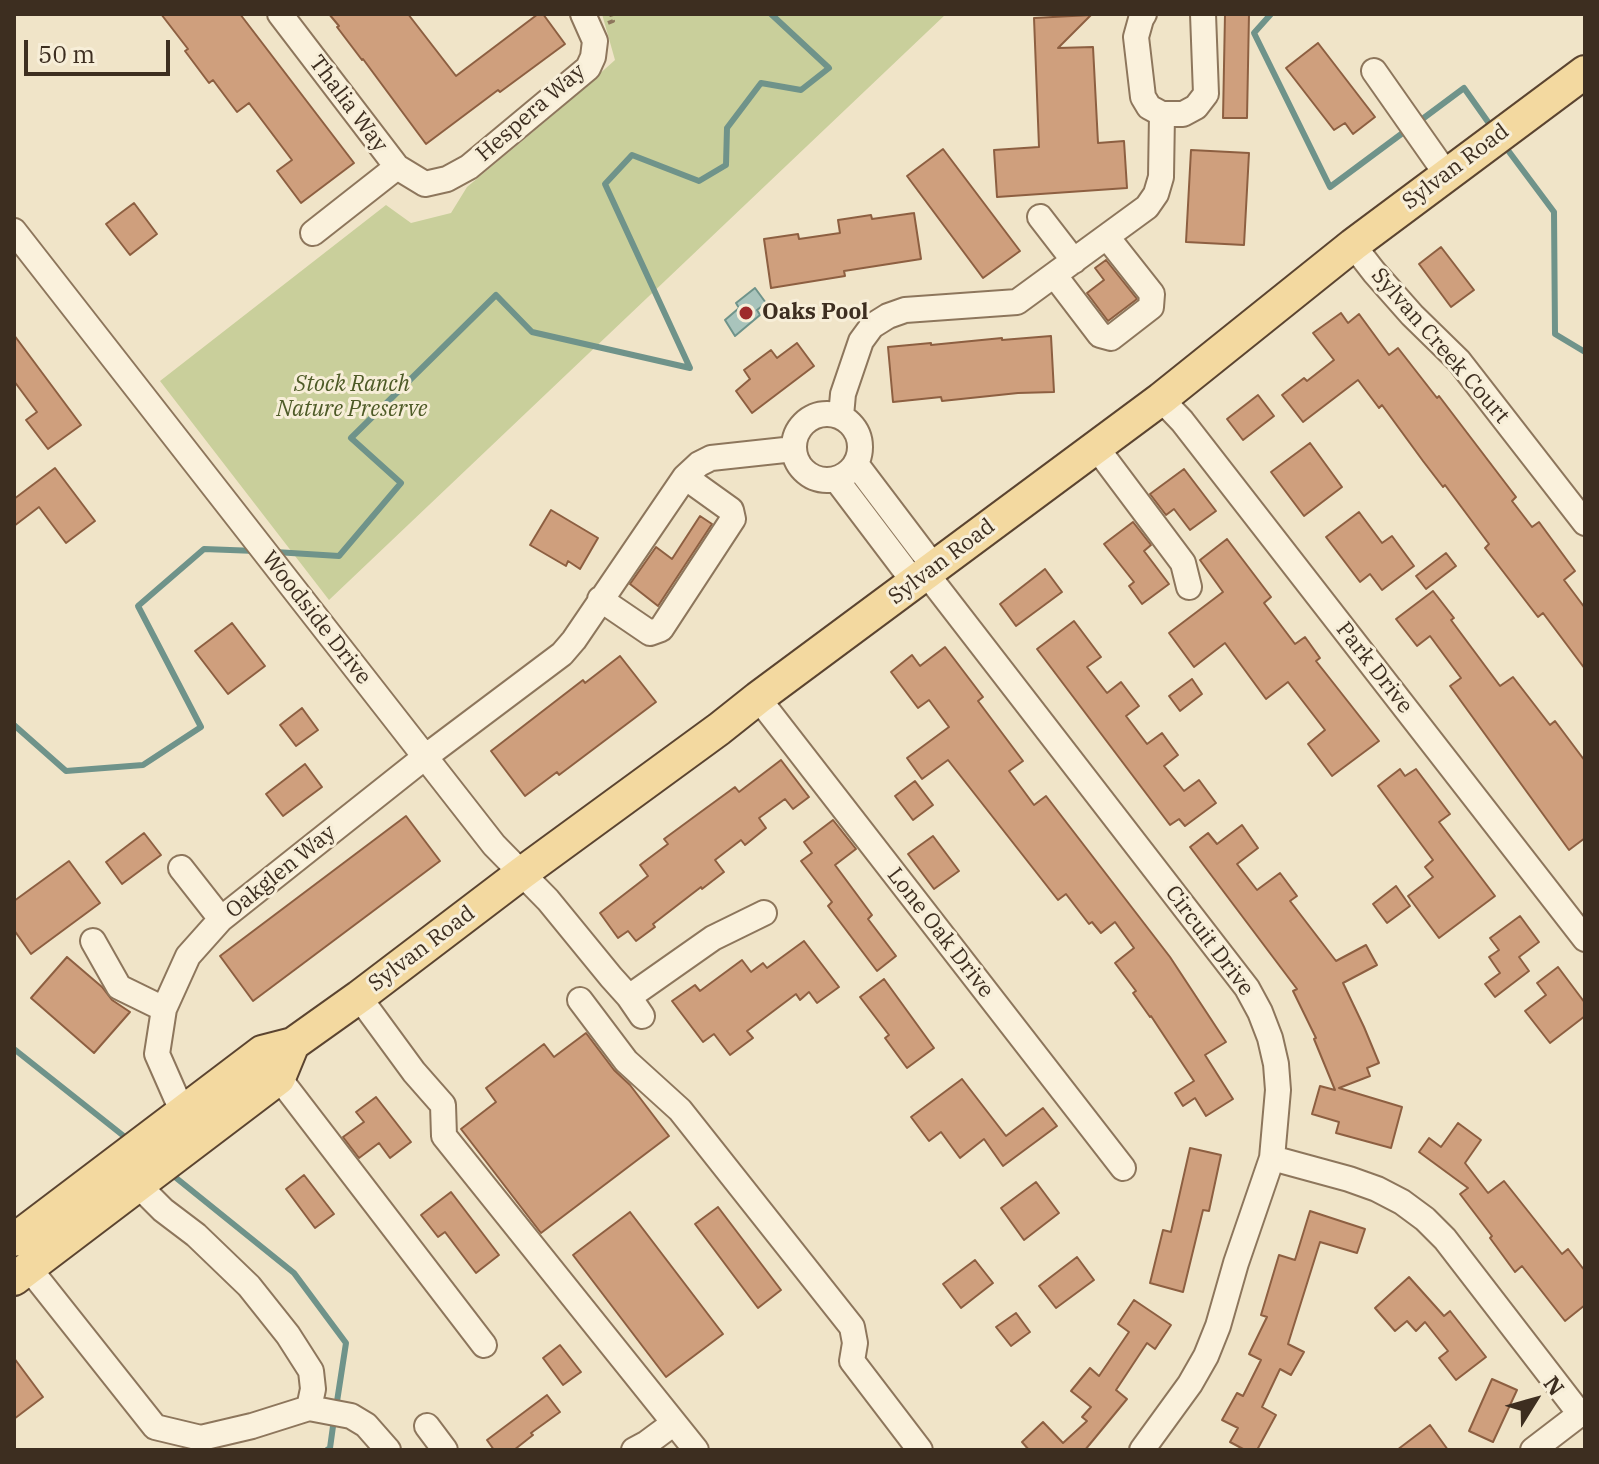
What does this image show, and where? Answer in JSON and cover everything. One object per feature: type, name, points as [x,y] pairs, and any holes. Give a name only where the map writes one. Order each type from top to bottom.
[{"type":"main road","name":"Sylvan Road","points":[[147,1164],[183,1113],[262,1052],[293,1044],[359,997],[1161,399],[1353,245],[1585,72]]},
{"type":"main road","points":[[279,1078],[293,1044]]},
{"type":"main road","name":"Sylvan Road","points":[[19,1262],[147,1164],[279,1078]]},
{"type":"street","name":"Thalia Way","points":[[280,14],[397,167],[425,184]]},
{"type":"street","name":"Hespera Way","points":[[425,184],[447,179],[469,167],[588,68],[595,41],[583,14]]},
{"type":"street","points":[[1144,14],[1136,37],[1143,97],[1149,107],[1162,114],[1183,114],[1196,107],[1206,94],[1203,14]]},
{"type":"street","points":[[1374,71],[1447,175]]},
{"type":"street","points":[[841,416],[843,394],[861,341],[872,326],[905,310],[1017,302],[1147,207],[1156,194],[1161,177],[1162,114]]},
{"type":"street","points":[[313,233],[397,167]]},
{"type":"street","points":[[1040,217],[1100,335],[1111,338],[1151,307],[1152,294],[1107,237]]},
{"type":"street","name":"Woodside Drive","points":[[14,231],[494,845],[549,900],[636,1006],[713,938],[764,913]]},
{"type":"street","name":"Sylvan Creek Court","points":[[1353,245],[1412,315],[1459,361],[1585,523]]},
{"type":"street","name":"Park Drive","points":[[1161,399],[1182,421],[1585,939]]},
{"type":"street","points":[[830,413],[841,416],[857,431],[861,442],[856,464],[849,473],[836,479],[817,479],[800,467],[794,449],[796,435],[809,418],[830,413]]},
{"type":"street","points":[[1096,447],[1183,563],[1189,587]]},
{"type":"street","points":[[600,599],[650,633],[661,629],[733,519],[731,510],[685,477],[711,458],[794,449]]},
{"type":"street","points":[[856,464],[925,574]]},
{"type":"street","name":"Oakglen Way","points":[[183,1113],[157,1054],[164,1009],[188,956],[221,919],[425,757],[562,654],[685,477]]},
{"type":"street","points":[[836,479],[925,574]]},
{"type":"street","name":"Circuit Drive","points":[[925,574],[1247,988],[1265,1025],[1276,1064],[1278,1090],[1272,1158],[1218,1326],[1190,1384],[1142,1450]]},
{"type":"street","name":"Lone Oak Drive","points":[[758,698],[1123,1168]]},
{"type":"street","points":[[181,868],[221,919]]},
{"type":"street","points":[[93,941],[119,987],[164,1009]]},
{"type":"street","points":[[359,997],[414,1072],[443,1105],[444,1136],[696,1450]]},
{"type":"street","points":[[580,1000],[626,1061],[680,1110],[852,1327],[855,1343],[852,1361],[920,1450]]},
{"type":"street","points":[[279,1078],[484,1345]]},
{"type":"street","points":[[1272,1158],[1377,1189],[1402,1202],[1445,1239],[1580,1414],[1533,1450]]},
{"type":"street","points":[[147,1164],[163,1210],[196,1235],[240,1278],[288,1335],[311,1371],[316,1409]]},
{"type":"street","points":[[19,1262],[155,1427],[201,1438],[316,1409],[348,1416],[366,1425],[388,1450]]},
{"type":"street","points":[[634,1450],[674,1423]]},
{"type":"street","points":[[427,1426],[445,1450]]},
{"type":"green space","name":"Stock Ranch Nature Preserve","points":[[602,14],[946,14],[329,600],[160,381],[386,205],[411,223],[451,213],[467,187],[615,60]]},
{"type":"water","name":"Oaks Pool","points":[[755,288],[766,303],[757,310],[760,315],[735,336],[725,320],[739,308],[736,303]]},
{"type":"building","points":[[161,14],[240,14],[354,163],[301,203],[277,171],[292,160],[249,103],[237,112],[213,80],[209,83]]},
{"type":"building","points":[[329,14],[408,14],[456,76],[538,14],[543,14],[565,44],[426,144]]},
{"type":"building","points":[[1225,14],[1249,14],[1247,118],[1223,118]]},
{"type":"building","points":[[1091,15],[1058,48],[1093,47],[1098,143],[1124,141],[1127,188],[997,197],[994,150],[1039,147],[1034,18]]},
{"type":"building","points":[[1318,43],[1375,117],[1353,134],[1345,123],[1334,130],[1286,68]]},
{"type":"building","points":[[943,149],[1020,251],[983,278],[907,176]]},
{"type":"building","points":[[1191,150],[1249,153],[1244,245],[1186,242]]},
{"type":"building","points":[[134,203],[157,234],[130,255],[106,224]]},
{"type":"building","points":[[914,213],[921,259],[844,271],[845,276],[771,288],[764,239],[798,234],[799,239],[840,233],[838,220]]},
{"type":"building","points":[[1441,247],[1474,290],[1451,307],[1419,264]]},
{"type":"building","points":[[1106,260],[1137,299],[1108,321],[1087,293],[1104,280],[1095,268]]},
{"type":"building","points":[[1341,313],[1348,323],[1359,314],[1389,355],[1398,348],[1516,497],[1512,501],[1532,527],[1539,522],[1575,571],[1564,580],[1585,608],[1585,669],[1543,613],[1538,617],[1485,548],[1489,544],[1445,485],[1443,487],[1382,405],[1379,408],[1358,380],[1303,422],[1282,395],[1334,360],[1313,333]]},
{"type":"building","points":[[14,335],[81,425],[48,449],[26,420],[37,412],[14,381]]},
{"type":"building","points":[[1051,336],[1054,392],[893,402],[888,347]]},
{"type":"building","points":[[797,343],[814,366],[752,413],[736,391],[750,379],[744,370],[771,350],[777,358]]},
{"type":"building","points":[[1258,395],[1274,416],[1243,440],[1227,419]]},
{"type":"building","points":[[1310,443],[1342,487],[1304,516],[1271,472]]},
{"type":"building","points":[[55,468],[95,521],[66,543],[39,507],[14,526],[14,499]]},
{"type":"building","points":[[1184,469],[1216,511],[1190,530],[1174,509],[1166,515],[1150,494]]},
{"type":"building","points":[[551,510],[598,538],[580,569],[568,561],[566,566],[530,545]]},
{"type":"building","points":[[1359,512],[1382,543],[1392,536],[1414,566],[1382,590],[1370,574],[1360,582],[1326,537]]},
{"type":"building","points":[[700,516],[712,524],[658,606],[630,584],[656,547],[672,559]]},
{"type":"building","points":[[1133,522],[1151,545],[1144,551],[1169,584],[1142,604],[1129,586],[1134,582],[1104,544]]},
{"type":"building","points":[[1227,539],[1271,597],[1264,603],[1295,644],[1305,637],[1320,658],[1316,661],[1379,741],[1332,776],[1308,744],[1325,730],[1288,682],[1266,699],[1225,643],[1194,667],[1169,633],[1223,592],[1200,560]]},
{"type":"building","points":[[1446,553],[1456,566],[1426,589],[1416,576]]},
{"type":"building","points":[[1045,569],[1062,592],[1016,626],[1000,604]]},
{"type":"building","points":[[1433,591],[1500,686],[1513,677],[1550,725],[1555,721],[1585,761],[1585,838],[1569,850],[1450,686],[1461,678],[1430,636],[1417,646],[1396,619]]},
{"type":"building","points":[[1074,621],[1101,657],[1087,667],[1107,693],[1121,682],[1139,706],[1126,716],[1147,744],[1162,733],[1178,755],[1164,766],[1184,791],[1199,780],[1216,803],[1185,826],[1179,819],[1170,825],[1037,649]]},
{"type":"building","points":[[232,623],[265,666],[228,694],[195,651]]},
{"type":"building","points":[[945,647],[983,697],[978,701],[1023,761],[1009,771],[1034,805],[1046,796],[1170,957],[1226,1042],[1205,1055],[1233,1099],[1206,1116],[1195,1098],[1183,1106],[1175,1093],[1194,1081],[1115,963],[1134,948],[1115,922],[1101,933],[1092,922],[1089,924],[1066,894],[1058,900],[948,760],[922,779],[907,758],[949,727],[929,700],[918,708],[891,672],[912,655],[920,666]]},
{"type":"building","points":[[620,656],[656,702],[559,775],[557,772],[525,796],[491,751],[583,680],[585,683]]},
{"type":"building","points":[[1192,679],[1202,694],[1180,711],[1169,696]]},
{"type":"building","points":[[302,708],[318,730],[296,746],[280,725]]},
{"type":"building","points":[[781,760],[809,797],[793,809],[785,799],[759,818],[766,828],[745,845],[741,840],[715,860],[724,872],[653,924],[655,927],[636,941],[628,931],[618,938],[600,913],[648,876],[640,865],[668,844],[664,839],[735,787],[739,792]]},
{"type":"building","points":[[305,764],[322,787],[283,816],[266,794]]},
{"type":"building","points":[[1400,769],[1405,776],[1416,769],[1450,814],[1439,822],[1495,896],[1439,938],[1408,896],[1433,877],[1425,867],[1433,860],[1378,786]]},
{"type":"building","points":[[915,781],[933,805],[913,820],[895,796]]},
{"type":"building","points":[[406,816],[440,861],[253,1001],[220,956]]},
{"type":"building","points":[[833,820],[856,849],[835,865],[872,915],[868,919],[896,956],[877,971],[828,906],[832,902],[801,861],[812,853],[804,842]]},
{"type":"building","points":[[1242,825],[1258,848],[1237,864],[1257,890],[1280,873],[1297,896],[1290,901],[1336,961],[1366,945],[1377,965],[1343,983],[1379,1063],[1367,1068],[1370,1076],[1339,1088],[1402,1107],[1391,1148],[1336,1133],[1339,1122],[1312,1114],[1320,1086],[1335,1090],[1316,1038],[1293,991],[1297,989],[1190,847],[1208,833],[1217,844]]},
{"type":"building","points":[[144,833],[161,855],[122,884],[106,862]]},
{"type":"building","points":[[933,836],[959,871],[934,889],[908,854]]},
{"type":"building","points":[[69,861],[100,903],[31,954],[14,930],[14,901]]},
{"type":"building","points":[[1396,886],[1410,906],[1387,923],[1373,904]]},
{"type":"building","points":[[1520,916],[1539,942],[1519,957],[1529,971],[1495,997],[1485,984],[1500,973],[1489,957],[1499,950],[1490,938]]},
{"type":"building","points":[[804,941],[839,987],[817,1003],[809,992],[800,1000],[796,994],[747,1031],[753,1038],[730,1055],[714,1034],[703,1042],[672,1001],[695,985],[700,991],[742,960],[751,972],[763,963],[767,968]]},
{"type":"building","points":[[67,957],[102,987],[112,1000],[130,1012],[94,1053],[31,998]]},
{"type":"building","points":[[1558,967],[1585,1003],[1585,1016],[1550,1043],[1525,1011],[1546,995],[1537,983]]},
{"type":"building","points":[[884,979],[934,1048],[907,1068],[885,1038],[889,1035],[860,997]]},
{"type":"building","points":[[586,1033],[669,1136],[541,1233],[461,1129],[496,1102],[486,1088],[544,1044],[554,1057]]},
{"type":"building","points":[[962,1079],[1006,1136],[1043,1108],[1057,1126],[1003,1166],[984,1139],[960,1158],[941,1132],[929,1141],[911,1117]]},
{"type":"building","points":[[376,1097],[411,1142],[390,1158],[379,1143],[359,1158],[343,1137],[364,1122],[356,1112]]},
{"type":"building","points":[[1458,1123],[1481,1140],[1465,1163],[1488,1193],[1504,1181],[1562,1254],[1568,1249],[1585,1271],[1585,1305],[1565,1321],[1522,1266],[1515,1272],[1490,1238],[1492,1236],[1460,1194],[1468,1188],[1419,1152],[1429,1138],[1441,1147]]},
{"type":"building","points":[[1190,1148],[1221,1155],[1209,1211],[1203,1210],[1183,1292],[1150,1283],[1163,1230],[1171,1232]]},
{"type":"building","points":[[304,1175],[334,1214],[315,1228],[286,1189]]},
{"type":"building","points":[[1036,1182],[1059,1213],[1024,1240],[1001,1208]]},
{"type":"building","points":[[451,1192],[499,1255],[476,1273],[445,1232],[438,1237],[421,1215]]},
{"type":"building","points":[[718,1207],[781,1290],[758,1308],[695,1224]]},
{"type":"building","points":[[1310,1211],[1365,1229],[1357,1253],[1320,1242],[1288,1344],[1304,1352],[1291,1375],[1280,1369],[1262,1407],[1276,1415],[1257,1450],[1245,1450],[1230,1442],[1238,1428],[1222,1420],[1237,1393],[1243,1396],[1261,1360],[1249,1354],[1267,1317],[1261,1315],[1279,1255],[1295,1260]]},
{"type":"building","points":[[630,1212],[723,1334],[666,1377],[573,1255]]},
{"type":"building","points":[[1077,1257],[1094,1280],[1056,1308],[1039,1286]]},
{"type":"building","points":[[975,1260],[993,1283],[961,1308],[943,1284]]},
{"type":"building","points":[[1409,1277],[1444,1316],[1450,1311],[1486,1357],[1456,1380],[1439,1358],[1448,1351],[1425,1322],[1416,1331],[1407,1321],[1395,1331],[1375,1308]]},
{"type":"building","points":[[1134,1300],[1171,1325],[1155,1349],[1147,1343],[1116,1390],[1127,1399],[1085,1450],[1029,1450],[1022,1442],[1043,1422],[1063,1443],[1087,1421],[1082,1417],[1091,1407],[1071,1391],[1090,1368],[1099,1376],[1129,1332],[1118,1324]]},
{"type":"building","points":[[1016,1313],[1030,1332],[1011,1346],[996,1327]]},
{"type":"building","points":[[560,1345],[581,1372],[563,1385],[543,1358]]},
{"type":"building","points":[[14,1358],[43,1397],[14,1419]]},
{"type":"building","points":[[1492,1379],[1517,1390],[1493,1442],[1469,1431]]},
{"type":"building","points":[[547,1395],[560,1412],[514,1450],[494,1450],[487,1440]]},
{"type":"building","points":[[1430,1425],[1448,1450],[1397,1450]]},
{"type":"waterway","points":[[275,552],[339,556],[401,483],[351,438],[496,295],[532,332],[690,368],[605,184],[632,155],[699,181],[726,165],[727,128],[761,83],[801,90],[829,68],[771,14]]},
{"type":"waterway","points":[[1271,14],[1254,33],[1330,187],[1408,129]]},
{"type":"waterway","points":[[1417,123],[1464,88],[1493,129]]},
{"type":"waterway","points":[[1504,145],[1554,212],[1555,334],[1585,352]]},
{"type":"waterway","points":[[14,725],[66,771],[143,765],[201,727],[138,606],[204,549],[256,551]]},
{"type":"waterway","points":[[14,1049],[130,1141]]},
{"type":"waterway","points":[[170,1173],[294,1273],[346,1343],[336,1408]]},
{"type":"waterway","points":[[327,1450],[330,1448],[334,1419]]},
{"type":"place","name":"Oaks Pool","points":[[746,313]]}]
